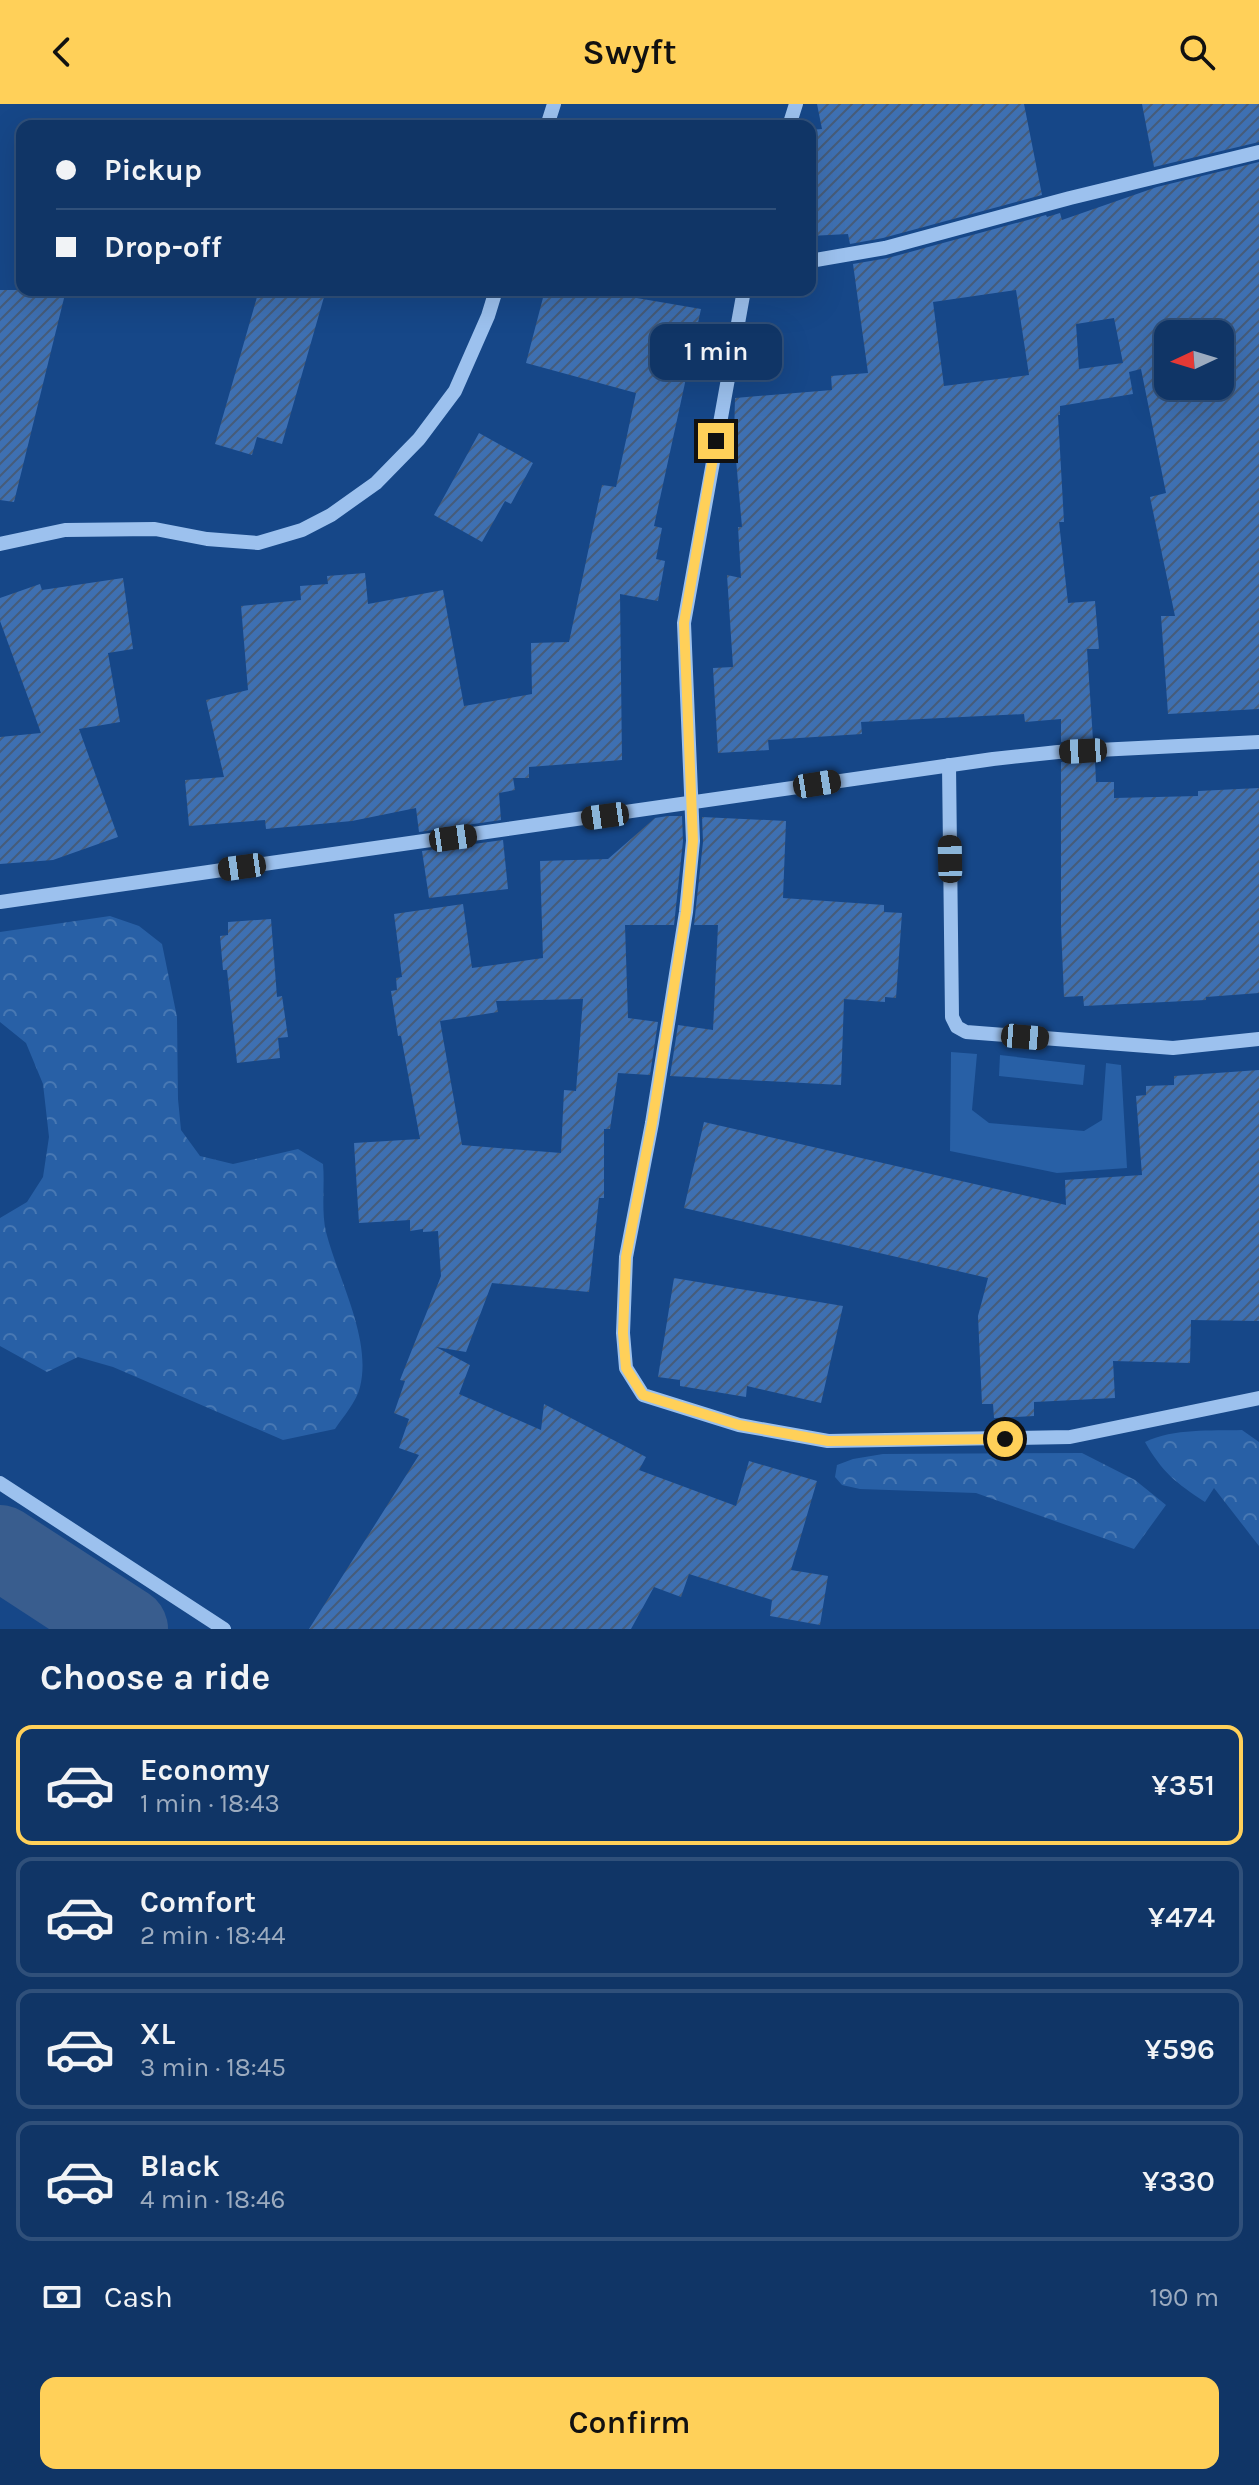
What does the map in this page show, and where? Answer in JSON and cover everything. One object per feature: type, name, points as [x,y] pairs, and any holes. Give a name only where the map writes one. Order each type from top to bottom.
[{"type":"street","points":[[816,260],[885,248],[1070,198],[1259,152]]},
{"type":"street","points":[[0,544],[65,530],[155,529],[207,539],[258,543],[302,530],[331,515],[376,483],[419,439],[455,391],[494,296]]},
{"type":"street","points":[[743,296],[684,623],[693,841],[686,912],[652,1123],[626,1257],[623,1333],[626,1368],[643,1395],[739,1425],[828,1441],[1070,1437],[1259,1398]]},
{"type":"street","points":[[0,902],[949,765],[1058,752],[1259,742]]},
{"type":"street","points":[[949,765],[952,1017],[957,1027],[966,1032],[1173,1048],[1259,1039]]},
{"type":"street","points":[[0,1483],[224,1629]]},
{"type":"green space","points":[[110,916],[139,926],[162,944],[177,1017],[181,1130],[200,1156],[233,1164],[298,1149],[323,1164],[326,1232],[358,1329],[362,1368],[356,1398],[335,1429],[283,1440],[113,1367],[78,1357],[47,1372],[0,1346],[0,1218],[27,1202],[43,1177],[49,1137],[43,1084],[26,1043],[0,1022],[0,932]]},
{"type":"green space","points":[[951,1052],[977,1054],[972,1110],[989,1123],[1084,1131],[1102,1120],[1106,1063],[1121,1065],[1127,1168],[1057,1173],[950,1151]]},
{"type":"green space","points":[[1000,1055],[1085,1065],[1083,1085],[999,1076]]},
{"type":"green space","points":[[1242,1430],[1259,1442],[1259,1546],[1214,1488],[1205,1502],[1170,1476],[1145,1442],[1180,1432]]},
{"type":"green space","points":[[1082,1453],[1135,1480],[1166,1505],[1134,1549],[976,1493],[860,1489],[842,1485],[835,1477],[837,1465],[883,1454]]},
{"type":"building","points":[[817,104],[1024,104],[1042,195],[850,244],[848,234],[816,236],[816,130],[822,129]]},
{"type":"building","points":[[1142,104],[1259,104],[1259,142],[1154,167]]},
{"type":"building","points":[[1259,162],[1259,709],[1168,714],[1161,616],[1175,616],[1150,497],[1166,493],[1141,369],[1129,372],[1133,394],[1060,406],[1058,415],[1064,522],[1059,522],[1068,603],[1095,601],[1099,649],[1087,649],[1093,740],[1061,742],[1061,719],[1025,722],[1024,714],[861,722],[862,734],[768,740],[769,750],[718,753],[713,668],[733,667],[727,575],[741,578],[738,527],[742,527],[734,437],[735,398],[832,390],[831,376],[868,373],[853,264],[888,258],[1046,215],[1060,213],[1062,220],[1157,187]],"holes":[[[1016,290],[1029,375],[944,386],[933,302]],[[1114,318],[1123,363],[1079,369],[1076,324]]]},
{"type":"building","points":[[0,290],[16,290],[16,296],[65,296],[14,502],[0,500]]},
{"type":"building","points":[[257,296],[324,296],[282,444],[257,437],[252,455],[215,444]]},
{"type":"building","points":[[543,296],[625,296],[701,309],[654,526],[662,528],[656,559],[665,561],[658,601],[620,594],[622,760],[529,767],[529,778],[513,778],[515,790],[499,793],[501,820],[419,832],[416,808],[352,821],[266,829],[265,820],[189,826],[185,780],[224,777],[206,700],[248,690],[241,606],[301,600],[300,586],[328,584],[327,576],[365,573],[368,604],[443,590],[464,706],[532,694],[531,643],[569,642],[602,485],[616,487],[636,393],[526,363]]},
{"type":"building","points":[[479,433],[533,463],[511,504],[505,501],[482,542],[434,515]]},
{"type":"building","points":[[123,578],[133,649],[108,653],[120,722],[79,729],[118,837],[53,860],[0,864],[0,737],[41,733],[0,621],[0,598],[40,584],[42,590]]},
{"type":"building","points":[[1095,760],[1096,782],[1114,782],[1114,798],[1198,796],[1198,791],[1259,788],[1259,993],[1206,997],[1206,1000],[1084,1006],[1083,996],[1064,997],[1061,762]]},
{"type":"building","points":[[682,816],[683,841],[674,925],[625,925],[628,1018],[658,1022],[650,1075],[618,1073],[610,1129],[604,1129],[604,1198],[599,1198],[589,1292],[492,1283],[466,1352],[436,1347],[470,1365],[459,1394],[541,1430],[544,1404],[646,1457],[639,1470],[736,1506],[749,1461],[817,1481],[791,1570],[828,1576],[820,1625],[770,1616],[772,1600],[689,1574],[681,1597],[654,1587],[631,1629],[309,1629],[419,1455],[399,1448],[409,1419],[394,1413],[405,1381],[400,1380],[441,1276],[438,1231],[410,1231],[410,1220],[359,1223],[354,1143],[420,1139],[391,991],[397,990],[396,978],[402,977],[394,914],[463,904],[472,968],[543,958],[540,861],[608,859],[655,818]],"holes":[[[583,999],[576,1091],[564,1090],[561,1153],[462,1145],[440,1021],[498,1012],[496,1001]]]},
{"type":"building","points":[[702,817],[786,821],[783,898],[884,905],[884,912],[902,913],[896,998],[885,997],[885,1002],[844,999],[841,1085],[670,1076],[678,1025],[713,1030],[718,925],[694,925],[703,842]]},
{"type":"building","points":[[503,840],[508,889],[429,898],[422,851]]},
{"type":"building","points":[[271,919],[277,997],[282,996],[288,1037],[278,1038],[280,1058],[237,1063],[227,970],[223,970],[220,936],[228,935],[228,922]]},
{"type":"building","points":[[1259,1070],[1259,1321],[1191,1320],[1190,1363],[1113,1361],[1115,1398],[1034,1402],[1034,1416],[994,1418],[993,1404],[982,1404],[978,1316],[988,1278],[684,1208],[704,1122],[1066,1205],[1065,1180],[1142,1175],[1136,1096],[1146,1095],[1146,1086],[1174,1085],[1174,1076]]},
{"type":"building","points":[[674,1278],[843,1306],[821,1403],[747,1386],[746,1397],[680,1386],[680,1380],[658,1377]]},
{"type":"waterway","points":[[0,1547],[126,1629]]},
{"type":"route","points":[[716,441],[684,623],[693,841],[686,912],[652,1123],[626,1257],[623,1333],[626,1368],[643,1395],[739,1425],[828,1441],[1005,1439]]}]
